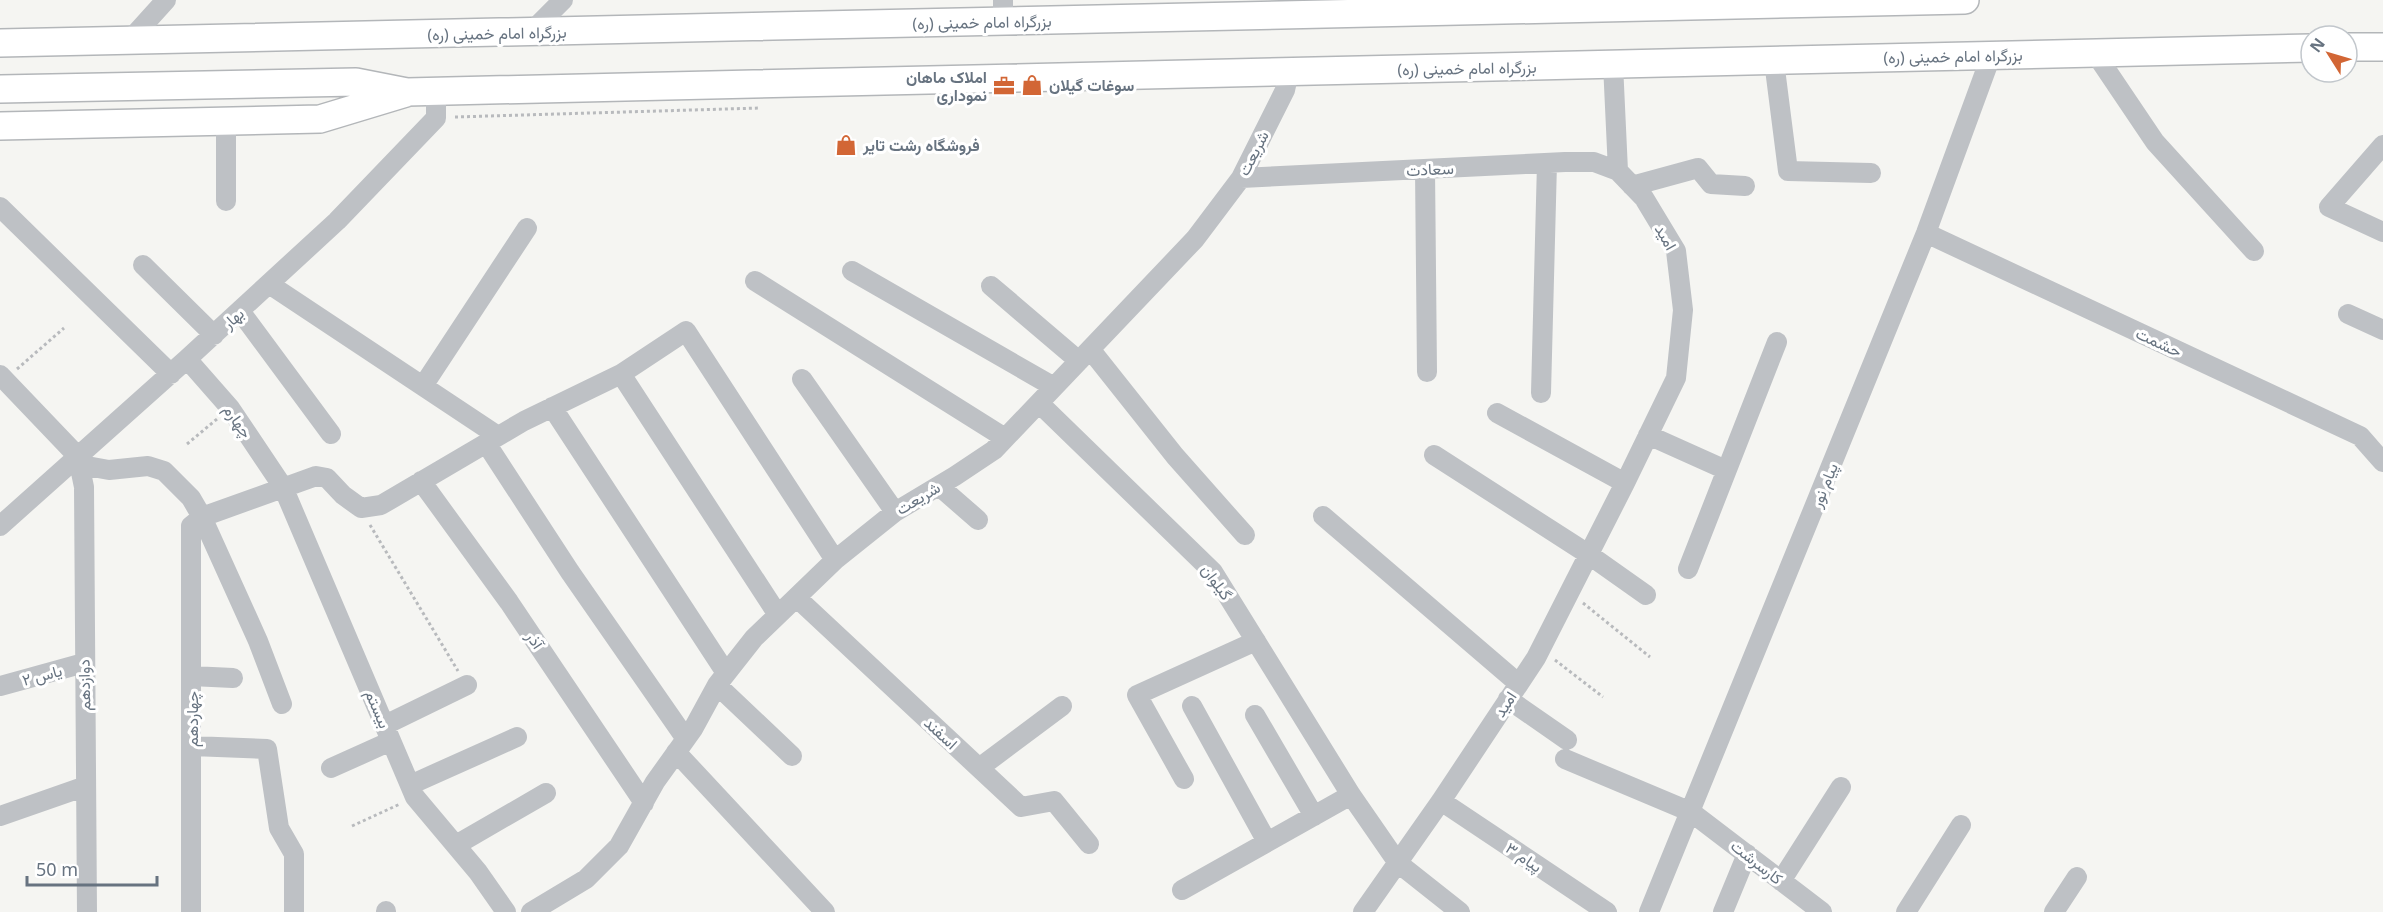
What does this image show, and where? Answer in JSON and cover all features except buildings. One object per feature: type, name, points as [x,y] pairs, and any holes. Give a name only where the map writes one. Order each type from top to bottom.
[{"type":"highway","name":"بزرگراه امام خمینی (ره)","points":[[0,44],[531,32],[1003,11],[1965,0]]},
{"type":"highway","points":[[2359,47],[2383,47]]},
{"type":"highway","name":"بزرگراه امام خمینی (ره)","points":[[0,89],[360,82],[407,92],[436,92],[2299,48]]},
{"type":"highway","name":"بزرگراه امام خمینی (ره)","points":[[0,126],[325,118],[407,92]]},
{"type":"street","points":[[129,41],[166,0]]},
{"type":"street","points":[[531,32],[563,0]]},
{"type":"street","points":[[2094,53],[2155,142],[2254,251]]},
{"type":"street","name":"پیام نور","points":[[1649,912],[1926,233],[1991,56]]},
{"type":"street","points":[[1774,61],[1788,171],[1871,173]]},
{"type":"street","points":[[1613,64],[1618,171]]},
{"type":"street","name":"شریعت","points":[[531,912],[586,879],[619,846],[655,782],[681,745],[721,679],[754,639],[835,560],[894,512],[994,450],[1195,238],[1241,178],[1285,90],[1289,72]]},
{"type":"street","name":"بهار","points":[[0,526],[188,359],[338,221],[436,118],[436,92]]},
{"type":"street","points":[[226,122],[226,201]]},
{"type":"street","points":[[2381,151],[2329,207],[2383,232]]},
{"type":"street","name":"سعادت","points":[[1241,178],[1594,162],[1618,171]]},
{"type":"street","points":[[1541,393],[1547,163]]},
{"type":"street","points":[[1632,186],[1698,168],[1711,184],[1745,186]]},
{"type":"street","points":[[1425,169],[1427,372]]},
{"type":"street","name":"امید","points":[[1363,912],[1441,801],[1540,648],[1676,378],[1683,310],[1676,251],[1644,198],[1618,171]]},
{"type":"street","points":[[0,207],[171,374]]},
{"type":"street","points":[[423,386],[527,228]]},
{"type":"street","name":"حشمت","points":[[1926,233],[2360,436],[2383,462]]},
{"type":"street","points":[[143,265],[214,335]]},
{"type":"street","points":[[852,272],[1054,387]]},
{"type":"street","points":[[755,280],[1005,438]]},
{"type":"street","points":[[269,284],[423,386],[492,440],[570,572],[681,745],[825,912]]},
{"type":"street","points":[[992,286],[1084,355],[1245,535]]},
{"type":"street","points":[[240,311],[331,434]]},
{"type":"street","points":[[2348,314],[2383,330]]},
{"type":"street","points":[[196,521],[316,476],[327,478],[343,495],[361,508],[381,505],[552,406],[621,374],[686,330],[835,560]]},
{"type":"street","points":[[1688,569],[1777,342]]},
{"type":"street","name":"چهارم","points":[[188,359],[231,408],[283,487]]},
{"type":"street","points":[[621,374],[778,615]]},
{"type":"street","points":[[2,377],[87,466],[109,470],[148,466],[164,471],[191,498],[196,521],[258,642],[282,704]]},
{"type":"street","points":[[802,379],[894,512]]},
{"type":"street","name":"گیلوان","points":[[1039,403],[1214,572],[1351,795],[1398,863],[1460,912]]},
{"type":"street","points":[[552,406],[721,679],[792,756]]},
{"type":"street","points":[[1497,413],[1625,483]]},
{"type":"street","points":[[1648,435],[1726,470]]},
{"type":"street","points":[[1434,455],[1588,554],[1646,595]]},
{"type":"street","name":"دوازدهم","points":[[78,458],[84,487],[86,912]]},
{"type":"street","name":"آذر","points":[[421,481],[509,602],[644,803]]},
{"type":"street","points":[[939,486],[978,520]]},
{"type":"street","name":"بیستم","points":[[283,487],[412,791],[478,872],[506,912]]},
{"type":"street","name":"کارسرشت","points":[[1323,516],[1513,692],[1566,749],[1691,812],[1822,912]]},
{"type":"street","name":"چهاردهم","points":[[190,912],[191,676],[196,521]]},
{"type":"street","name":"اسفند","points":[[797,598],[1021,807],[1054,801],[1089,844]]},
{"type":"street","points":[[1184,779],[1137,695],[1256,641]]},
{"type":"street","name":"یاس ۲","points":[[0,686],[84,663]]},
{"type":"street","points":[[191,676],[233,678]]},
{"type":"street","points":[[331,768],[467,685]]},
{"type":"street","points":[[980,768],[1062,706]]},
{"type":"street","points":[[1192,706],[1267,842]]},
{"type":"street","points":[[1255,715],[1314,816]]},
{"type":"street","points":[[412,791],[517,737]]},
{"type":"street","points":[[192,746],[267,749],[279,828],[294,854],[294,912]]},
{"type":"street","points":[[0,816],[86,786]]},
{"type":"street","points":[[1781,881],[1841,787]]},
{"type":"street","points":[[456,845],[546,793]]},
{"type":"street","points":[[1182,890],[1351,795]]},
{"type":"street","name":"پیام ۳","points":[[1441,801],[1608,912]]},
{"type":"street","points":[[1906,912],[1961,825]]},
{"type":"street","points":[[1723,912],[1747,854]]},
{"type":"street","points":[[2054,912],[2077,877]]},
{"type":"path","points":[[2,377],[64,328]]},
{"type":"path","points":[[187,444],[231,408]]},
{"type":"path","points":[[361,508],[376,539],[467,685]]},
{"type":"path","points":[[1569,592],[1650,657]]},
{"type":"path","points":[[1540,648],[1603,697]]},
{"type":"path","points":[[352,826],[412,791]]},
{"type":"place","name":"سوغات گیلان","points":[[1032,85]]},
{"type":"place","name":"املاک ماهان نموداری","points":[[1004,86]]},
{"type":"place","name":"فروشگاه رشت تاير","points":[[846,145]]}]
